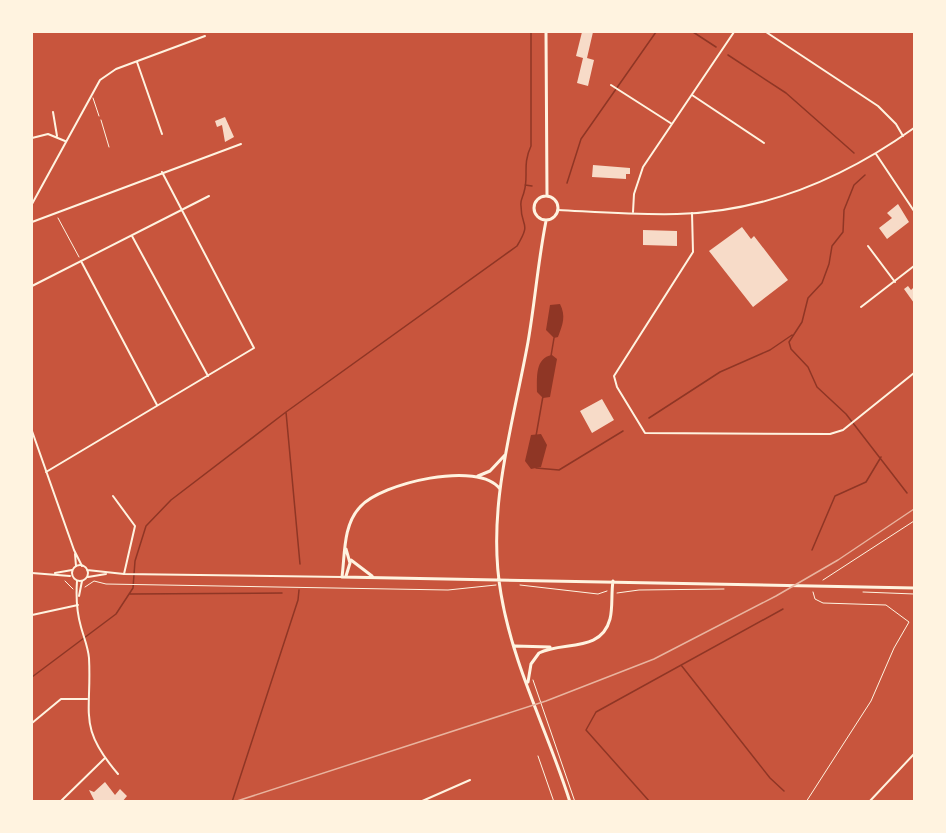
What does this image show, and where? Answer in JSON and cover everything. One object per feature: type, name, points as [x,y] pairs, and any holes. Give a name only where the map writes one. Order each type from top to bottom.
[{"type":"main road","points":[[546,32],[547,196]]},
{"type":"main road","points":[[547,196],[554,199],[558,210],[553,219],[546,220],[539,218],[534,208],[539,198],[547,196]]},
{"type":"main road","points":[[546,220],[534,308],[500,489],[498,566],[501,594],[513,645],[570,801]]},
{"type":"main road","points":[[344,577],[347,534],[358,509],[377,494],[431,479],[477,476],[490,471],[505,454]]},
{"type":"main road","points":[[477,476],[491,480],[500,489]]},
{"type":"main road","points":[[345,547],[350,559],[373,578]]},
{"type":"main road","points":[[344,577],[350,559]]},
{"type":"main road","points":[[344,577],[915,588]]},
{"type":"main road","points":[[513,645],[522,648],[578,645],[601,635],[609,622],[614,582]]},
{"type":"main road","points":[[529,687],[532,660],[539,653],[555,647]]},
{"type":"street","points":[[633,212],[634,194],[639,174],[734,32]]},
{"type":"street","points":[[766,32],[878,106],[896,124],[903,136]]},
{"type":"street","points":[[32,204],[90,94],[105,77],[205,36]]},
{"type":"street","points":[[137,62],[162,134]]},
{"type":"street","points":[[611,85],[672,124]]},
{"type":"street","points":[[692,95],[764,143]]},
{"type":"street","points":[[53,112],[57,136]]},
{"type":"street","points":[[558,210],[692,213],[744,207],[776,199],[833,178],[876,154],[915,128]]},
{"type":"street","points":[[32,138],[48,134],[64,141]]},
{"type":"street","points":[[32,222],[241,144]]},
{"type":"street","points":[[876,154],[915,211]]},
{"type":"street","points":[[46,472],[255,346],[162,172]]},
{"type":"street","points":[[32,286],[209,196]]},
{"type":"street","points":[[692,213],[693,252],[614,376],[617,387],[640,427],[652,435],[823,435],[839,432],[915,373]]},
{"type":"street","points":[[132,236],[208,376]]},
{"type":"street","points":[[868,246],[894,282]]},
{"type":"street","points":[[81,261],[158,406]]},
{"type":"street","points":[[861,307],[915,266]]},
{"type":"street","points":[[32,431],[82,566],[87,570],[106,574]]},
{"type":"street","points":[[113,496],[135,526],[124,574]]},
{"type":"street","points":[[75,552],[76,566]]},
{"type":"street","points":[[32,573],[52,573],[82,566]]},
{"type":"street","points":[[72,570],[72,576]]},
{"type":"street","points":[[87,570],[87,577]]},
{"type":"street","points":[[52,573],[72,576],[77,581],[78,605],[89,659],[87,699],[91,732],[105,758],[118,774]]},
{"type":"street","points":[[77,581],[106,574],[344,577]]},
{"type":"street","points":[[78,599],[82,581]]},
{"type":"street","points":[[32,615],[78,605]]},
{"type":"street","points":[[32,723],[61,699],[87,699]]},
{"type":"street","points":[[869,801],[915,754]]},
{"type":"street","points":[[60,801],[105,758]]},
{"type":"street","points":[[420,801],[470,780]]},
{"type":"lane","points":[[90,94],[99,116]]},
{"type":"path","points":[[99,116],[109,147]]},
{"type":"path","points":[[56,213],[81,261]]},
{"type":"path","points":[[818,586],[915,521]]},
{"type":"path","points":[[129,584],[306,585],[448,590],[501,585]]},
{"type":"path","points":[[511,584],[598,594],[602,590],[620,593],[639,590],[730,589]]},
{"type":"path","points":[[806,801],[871,701],[894,648],[909,622],[886,605],[823,603],[815,599],[813,591]]},
{"type":"path","points":[[855,591],[915,594]]},
{"type":"path","points":[[532,677],[575,801]]},
{"type":"path","points":[[538,756],[554,801]]},
{"type":"shaded area","points":[[560,304],[563,320],[558,337],[554,338],[546,330],[550,305]]},
{"type":"shaded area","points":[[552,355],[557,359],[550,397],[543,398],[537,392],[538,369],[542,360]]},
{"type":"shaded area","points":[[541,434],[547,445],[541,467],[531,469],[525,461],[531,435]]},
{"type":"building","points":[[582,32],[593,32],[587,58],[594,60],[588,86],[577,83],[583,58],[576,56]]},
{"type":"building","points":[[225,117],[234,137],[225,142],[222,125],[217,127],[215,121]]},
{"type":"building","points":[[593,165],[630,168],[630,174],[626,174],[626,179],[592,177]]},
{"type":"building","points":[[898,204],[909,222],[887,239],[879,228],[892,218],[887,213]]},
{"type":"building","points":[[742,227],[751,239],[754,236],[788,280],[753,307],[709,251]]},
{"type":"building","points":[[643,230],[677,231],[677,246],[643,245]]},
{"type":"building","points":[[908,286],[911,290],[914,287],[914,303],[904,289]]},
{"type":"building","points":[[602,399],[614,420],[592,433],[580,411]]},
{"type":"building","points":[[105,782],[115,795],[120,789],[127,796],[122,802],[95,802],[89,790],[94,792]]},
{"type":"waterway","points":[[32,677],[116,614],[133,588],[135,561],[146,526],[171,500],[286,412],[517,246],[525,228],[521,202],[531,146],[531,32]]},
{"type":"waterway","points":[[567,183],[581,139],[656,32]]},
{"type":"waterway","points":[[693,32],[716,47]]},
{"type":"waterway","points":[[728,55],[786,93],[854,153]]},
{"type":"waterway","points":[[865,175],[854,185],[844,210],[843,232],[832,246],[829,264],[822,283],[808,298],[802,322],[789,342],[791,349],[808,367],[817,387],[846,414],[907,493]]},
{"type":"waterway","points":[[525,185],[532,186]]},
{"type":"waterway","points":[[649,418],[720,372],[770,350],[792,335]]},
{"type":"waterway","points":[[551,356],[554,338]]},
{"type":"waterway","points":[[536,436],[543,396]]},
{"type":"waterway","points":[[286,412],[300,564]]},
{"type":"waterway","points":[[536,468],[559,470],[623,431]]},
{"type":"waterway","points":[[812,550],[835,496],[866,482],[881,457]]},
{"type":"waterway","points":[[232,802],[298,600],[299,590]]},
{"type":"waterway","points":[[130,594],[282,593]]},
{"type":"waterway","points":[[650,802],[586,730],[596,712],[783,609]]},
{"type":"waterway","points":[[681,665],[770,778],[784,791]]},
{"type":"railway","points":[[234,802],[546,701],[654,659],[776,596],[838,560],[914,509]]}]
